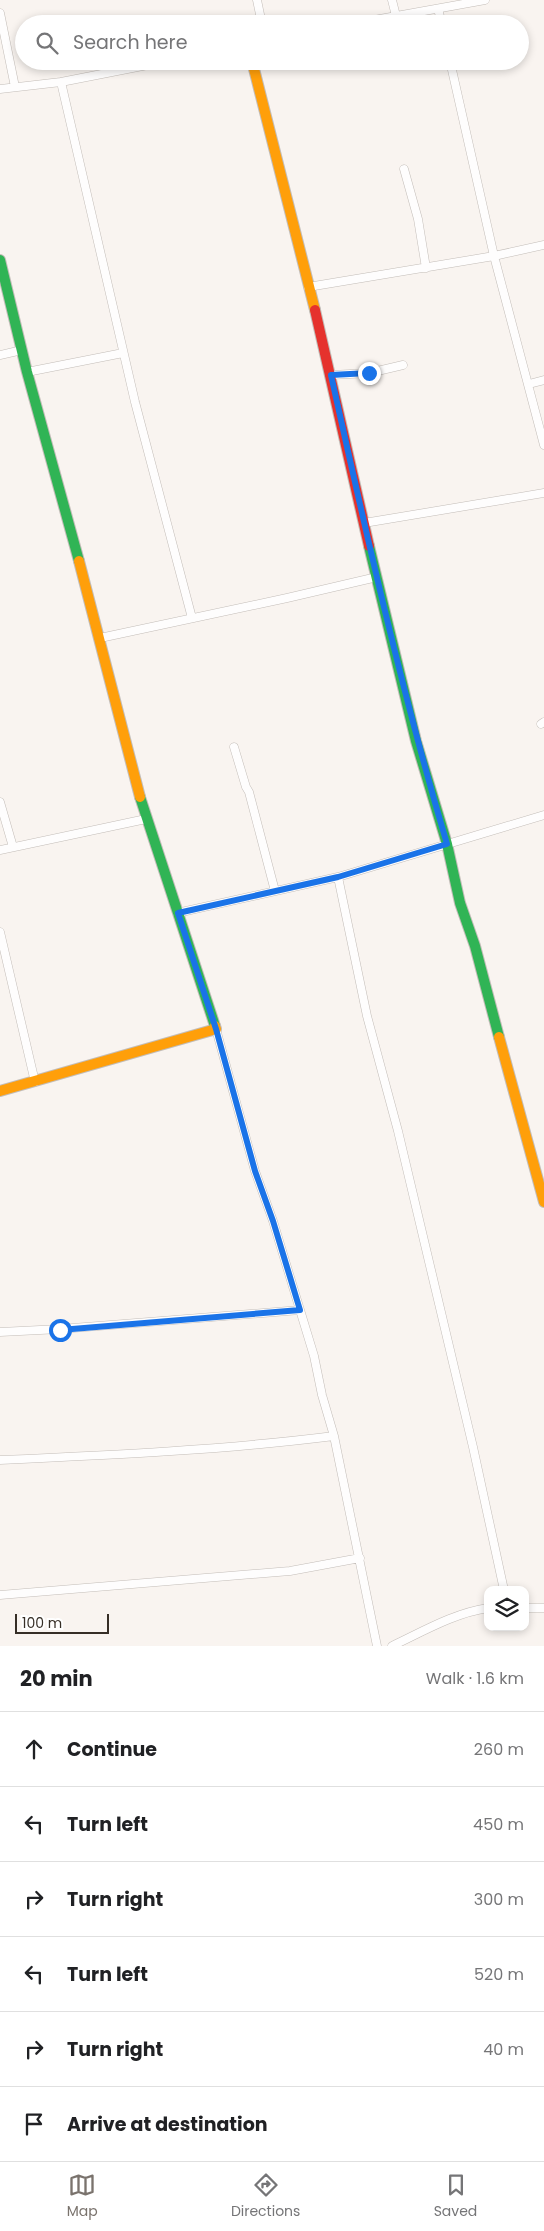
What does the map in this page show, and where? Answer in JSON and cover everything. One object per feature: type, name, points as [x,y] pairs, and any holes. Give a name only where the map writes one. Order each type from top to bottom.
[{"type":"street","points":[[257,0],[260,15]]},
{"type":"street","points":[[392,0],[396,15]]},
{"type":"street","points":[[402,15],[485,0]]},
{"type":"street","points":[[438,9],[440,15]]},
{"type":"street","points":[[0,13],[15,87]]},
{"type":"street","points":[[0,89],[61,82],[122,70]]},
{"type":"street","points":[[254,70],[331,375],[416,741],[447,844],[460,903],[475,946],[544,1202]]},
{"type":"street","points":[[452,70],[494,256],[544,444]]},
{"type":"street","points":[[61,82],[123,353],[192,618]]},
{"type":"street","points":[[404,169],[418,219],[426,268]]},
{"type":"street","points":[[308,287],[494,256],[544,245]]},
{"type":"street","points":[[0,260],[27,372],[100,638],[146,819],[216,1029],[255,1171],[273,1221],[300,1310],[334,1436],[377,1646]]},
{"type":"street","points":[[0,355],[22,350]]},
{"type":"street","points":[[27,372],[123,353]]},
{"type":"street","points":[[331,375],[369,373],[402,365]]},
{"type":"street","points":[[529,384],[544,380]]},
{"type":"street","points":[[364,523],[544,493]]},
{"type":"street","points":[[100,638],[377,577]]},
{"type":"street","points":[[234,747],[249,792],[275,891]]},
{"type":"street","points":[[0,802],[13,847]]},
{"type":"street","points":[[178,913],[338,877],[544,815]]},
{"type":"street","points":[[0,850],[146,819]]},
{"type":"street","points":[[338,877],[367,1016],[398,1131],[473,1447],[503,1586]]},
{"type":"street","points":[[0,932],[35,1082]]},
{"type":"street","points":[[0,1091],[216,1029]]},
{"type":"street","points":[[0,1332],[60,1330],[300,1310]]},
{"type":"street","points":[[0,1460],[266,1444],[334,1436]]},
{"type":"street","points":[[0,1595],[290,1571],[360,1558]]},
{"type":"street","points":[[529,1608],[544,1608]]},
{"type":"street","points":[[392,1646],[459,1616],[484,1609]]},
{"type":"traffic: fast","points":[[0,260],[27,372],[79,561]]},
{"type":"traffic: fast","points":[[369,546],[416,741],[447,844],[460,903],[475,946],[499,1037]]},
{"type":"traffic: fast","points":[[140,797],[215,1026]]},
{"type":"traffic: slow","points":[[254,70],[315,310]]},
{"type":"traffic: slow","points":[[79,561],[140,797]]},
{"type":"traffic: slow","points":[[0,1091],[216,1029],[215,1026]]},
{"type":"traffic: slow","points":[[499,1037],[544,1202]]},
{"type":"traffic: jam","points":[[315,310],[369,546]]},
{"type":"route","points":[[60,1330],[300,1310],[273,1221],[255,1171],[216,1029],[178,913],[338,877],[447,844],[416,741],[331,375],[369,373]]}]
